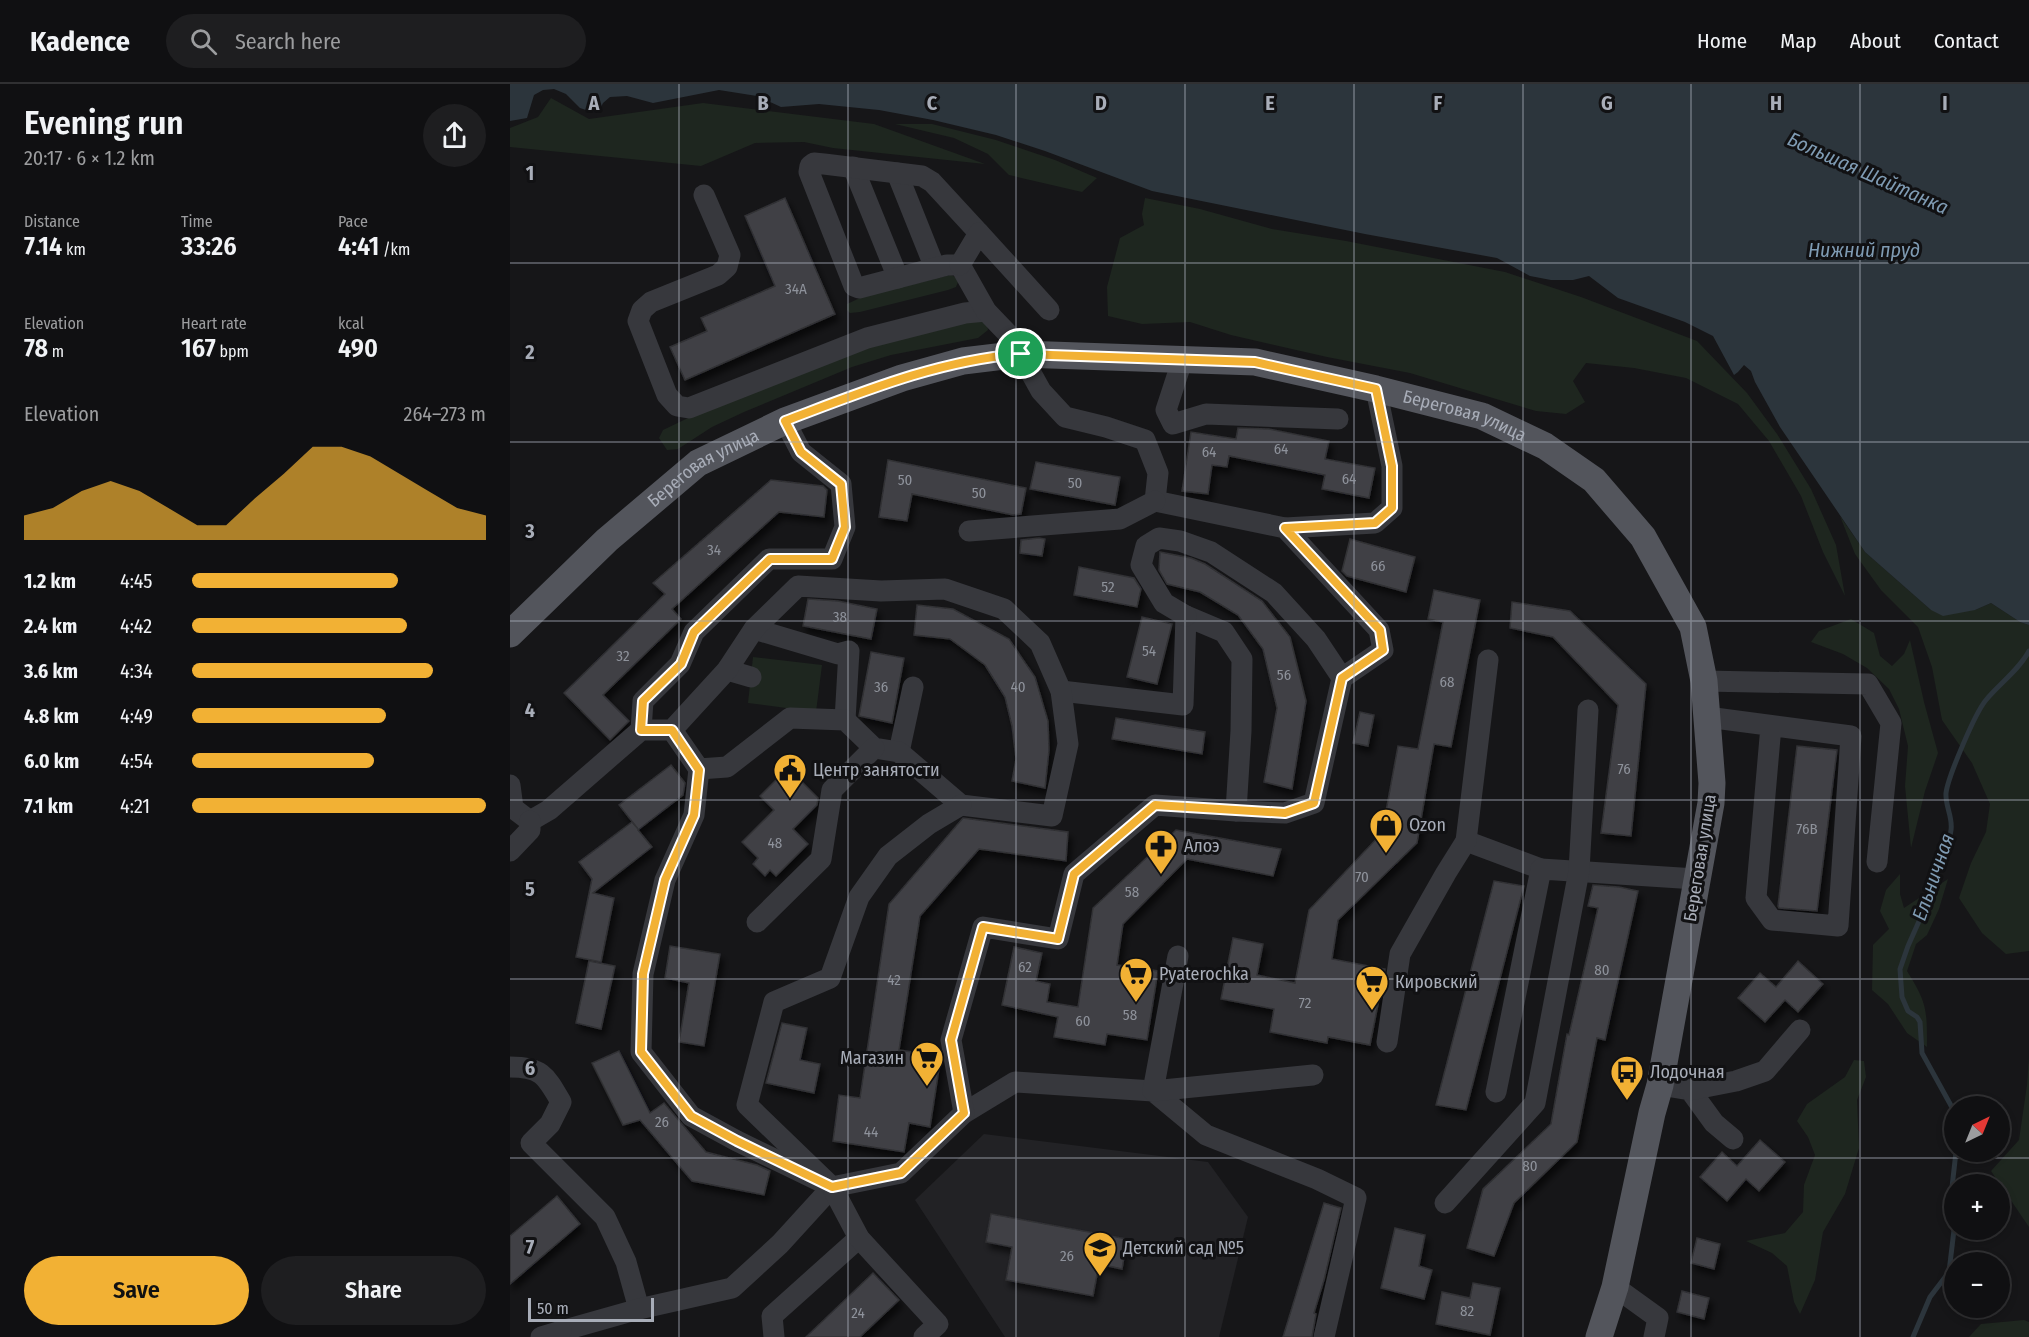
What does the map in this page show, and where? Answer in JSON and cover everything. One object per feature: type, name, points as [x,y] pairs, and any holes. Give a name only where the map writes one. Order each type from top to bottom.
[{"type":"main road","name":"Береговая улица","points":[[511,630],[607,540],[698,463],[785,421],[902,378],[963,361],[1021,354],[1255,362],[1482,416],[1545,446],[1594,480],[1643,537],[1693,627],[1704,681],[1712,793],[1660,1085],[1652,1113],[1616,1287],[1599,1337]]},
{"type":"street","points":[[960,265],[947,265],[859,288],[854,286],[810,172],[810,166],[814,163],[922,176],[932,182],[1050,310]]},
{"type":"street","points":[[853,167],[898,278]]},
{"type":"street","points":[[897,173],[935,268]]},
{"type":"street","points":[[704,195],[730,255],[728,267],[718,275],[651,302],[642,310],[638,321],[667,395],[677,405],[689,408],[867,339],[965,313],[986,311]]},
{"type":"street","points":[[960,265],[979,232]]},
{"type":"street","points":[[960,265],[986,311],[1011,337],[1041,391],[1065,417],[1145,440],[1158,473],[1155,501]]},
{"type":"street","points":[[1183,358],[1166,410],[1173,424],[1206,414],[1338,419]]},
{"type":"street","points":[[969,531],[1120,519],[1155,501],[1285,528],[1375,523],[1392,508],[1392,466],[1376,389]]},
{"type":"street","points":[[641,730],[643,701],[681,664],[694,632],[770,559],[832,559],[845,527],[841,484],[801,452],[785,421]]},
{"type":"street","points":[[964,1113],[951,1040],[983,927],[1058,939],[1074,874],[1155,805],[1285,813],[1314,803],[1342,678],[1383,650],[1380,630],[1285,528]]},
{"type":"street","points":[[1236,810],[1241,730],[1242,659],[1224,633],[1164,603],[1141,565],[1146,546],[1159,538],[1180,541],[1211,552],[1274,593],[1316,639],[1342,678]]},
{"type":"street","points":[[530,821],[549,810],[641,730],[672,730],[727,670],[754,629],[798,586],[881,591],[945,590],[1005,609],[1040,643],[1061,691],[1068,744],[1052,816],[962,805],[899,752],[874,748],[845,720],[790,718],[727,766],[699,770]]},
{"type":"street","points":[[1061,691],[1183,705],[1186,616]]},
{"type":"street","points":[[754,629],[838,654],[849,651],[845,720]]},
{"type":"street","points":[[1387,1042],[1400,954],[1466,842],[1488,660]]},
{"type":"street","points":[[727,670],[751,677]]},
{"type":"street","points":[[1704,681],[1868,684],[1891,723],[1877,862]]},
{"type":"street","points":[[899,752],[913,687]]},
{"type":"street","points":[[1445,1203],[1535,1103],[1579,871],[1588,710]]},
{"type":"street","points":[[1707,717],[1851,736],[1838,926],[1772,920],[1756,898],[1771,726]]},
{"type":"street","points":[[672,730],[699,770],[694,815],[665,880],[643,974],[641,1052],[691,1116],[832,1187]]},
{"type":"street","points":[[757,922],[821,859],[832,790],[874,748]]},
{"type":"street","points":[[510,784],[513,808],[530,821]]},
{"type":"street","points":[[924,1337],[938,1324],[859,1238],[832,1187],[747,1105],[774,1002],[830,978],[859,897],[888,856],[930,824],[962,805]]},
{"type":"street","points":[[510,851],[530,830],[530,821]]},
{"type":"street","points":[[1466,842],[1541,868],[1696,879]]},
{"type":"street","points":[[1496,1092],[1541,868]]},
{"type":"street","points":[[1153,1091],[1178,956]]},
{"type":"street","points":[[1660,1085],[1690,1090],[1736,1081],[1765,1071],[1800,1030]]},
{"type":"street","points":[[510,1066],[528,1067],[546,1076],[561,1102],[550,1124],[531,1143],[605,1217],[626,1263],[639,1309]]},
{"type":"street","points":[[553,1335],[639,1309],[732,1288],[780,1244],[832,1187],[901,1173],[964,1113],[1015,1082],[1153,1091],[1313,1075]]},
{"type":"street","points":[[1690,1090],[1714,1123],[1733,1139]]},
{"type":"street","points":[[1153,1091],[1206,1135],[1317,1179],[1356,1198],[1324,1337]]},
{"type":"street","points":[[774,1337],[772,1316],[859,1238]]},
{"type":"street","points":[[1616,1287],[1658,1318],[1654,1337]]},
{"type":"shaded area","points":[[551,98],[589,119],[703,103],[874,124],[985,164],[833,148],[804,142],[755,143],[701,166],[510,147],[510,128],[538,117]]},
{"type":"shaded area","points":[[895,124],[932,124],[996,140],[1055,160],[1097,178],[1082,192],[1009,175],[988,154],[954,138]]},
{"type":"shaded area","points":[[1145,198],[1200,209],[1272,229],[1505,272],[1581,297],[1697,341],[1747,393],[1777,434],[1811,489],[1836,545],[1845,596],[1823,552],[1801,496],[1769,441],[1738,404],[1686,378],[1634,368],[1586,363],[1573,381],[1585,402],[1566,414],[1536,411],[1410,373],[1231,335],[1190,322],[1142,324],[1108,316],[1107,287],[1120,238],[1144,225],[1142,214]]},
{"type":"shaded area","points":[[950,275],[956,277],[958,282],[956,287],[948,290],[860,312],[850,313],[847,310],[847,304],[862,297]]},
{"type":"shaded area","points":[[976,319],[987,324],[988,330],[978,338],[891,355],[852,367],[712,427],[678,449],[667,450],[659,438],[663,430],[730,398],[869,344]]},
{"type":"shaded area","points":[[1840,516],[1865,552],[1931,610],[1975,610],[1991,603],[2020,622],[2029,625],[2029,951],[2006,954],[1982,933],[1959,898],[1971,863],[1986,832],[1990,804],[1972,763],[1942,720],[1932,667],[1918,627],[1881,590],[1855,554]]},
{"type":"shaded area","points":[[1851,619],[1874,633],[1880,656],[1892,666],[1904,654],[1910,640],[1938,753],[1925,791],[1911,848],[1905,786],[1908,746],[1899,709],[1889,689],[1867,668],[1843,654],[1811,642],[1819,631]]},
{"type":"shaded area","points":[[753,657],[822,665],[816,712],[748,703]]},
{"type":"shaded area","points":[[1900,874],[1900,894],[1904,908],[1948,879],[1939,909],[1927,935],[1916,944],[1907,971],[1925,1007],[1927,1047],[1907,1033],[1888,1004],[1872,990],[1873,945],[1889,929],[1880,911],[1886,890]]},
{"type":"shaded area","points":[[2029,1057],[2029,1227],[2010,1199],[2010,1174],[1993,1174],[1991,1171],[1999,1162],[2010,1162],[2010,1150],[2019,1140]]},
{"type":"shaded area","points":[[1854,1060],[1864,1061],[1866,1077],[1857,1100],[1859,1148],[1845,1194],[1823,1232],[1815,1280],[1800,1314],[1794,1302],[1787,1266],[1772,1253],[1746,1241],[1785,1233],[1803,1212],[1804,1185],[1815,1155],[1808,1137],[1797,1121],[1807,1104],[1845,1077]]},
{"type":"shaded area","name":"Детский сад №5","points":[[984,1134],[1208,1162],[1248,1217],[1219,1337],[1005,1337],[915,1200]]},
{"type":"shaded area","points":[[2024,1320],[2029,1322],[2029,1337],[1969,1337],[1981,1324]]},
{"type":"water","name":"Нижний пруд","points":[[510,84],[2029,84],[2029,625],[2020,622],[1991,603],[1975,610],[1943,616],[1931,610],[1865,552],[1780,427],[1751,371],[1744,365],[1734,375],[1713,336],[1685,322],[1618,298],[1589,276],[1573,280],[1551,280],[1530,276],[1497,258],[1152,191],[996,135],[879,110],[819,104],[781,107],[757,96],[719,90],[653,103],[627,96],[610,97],[599,111],[592,112],[580,108],[566,94],[554,89],[543,90],[534,95],[527,118],[510,121]]},
{"type":"building","points":[[785,198],[835,314],[685,380],[670,347],[707,331],[701,318],[775,286],[745,216]]},
{"type":"building","points":[[1238,428],[1269,429],[1329,441],[1325,459],[1375,468],[1369,498],[1322,489],[1325,475],[1229,456],[1227,467],[1212,465],[1208,494],[1182,491],[1191,432],[1236,439]]},
{"type":"building","points":[[888,460],[1026,488],[1021,514],[1013,515],[912,494],[907,521],[879,517]]},
{"type":"building","points":[[1036,462],[1120,477],[1115,505],[1030,489]]},
{"type":"building","points":[[771,480],[823,486],[827,490],[824,517],[779,512],[672,609],[681,619],[603,695],[629,721],[610,740],[564,693],[665,594],[653,583]]},
{"type":"building","points":[[1045,539],[1042,556],[1020,553],[1021,540]]},
{"type":"building","points":[[1350,539],[1415,557],[1406,592],[1347,576],[1342,571]]},
{"type":"building","points":[[1160,552],[1191,558],[1205,564],[1262,601],[1290,637],[1306,701],[1292,789],[1264,782],[1277,708],[1263,649],[1238,615],[1200,592],[1167,584],[1159,570]]},
{"type":"building","points":[[1079,567],[1134,578],[1141,589],[1137,607],[1074,595]]},
{"type":"building","points":[[1434,590],[1480,600],[1451,747],[1434,744],[1417,843],[1338,920],[1332,959],[1385,969],[1370,1045],[1328,1037],[1327,1043],[1270,1032],[1274,1009],[1221,999],[1233,938],[1263,944],[1257,975],[1295,983],[1309,910],[1382,833],[1398,746],[1418,749],[1443,622],[1428,619]]},
{"type":"building","points":[[808,599],[838,601],[877,609],[871,639],[803,626]]},
{"type":"building","points":[[1512,602],[1570,611],[1646,684],[1631,836],[1601,833],[1618,705],[1553,637],[1510,628]]},
{"type":"building","points":[[917,605],[953,609],[1009,639],[1035,677],[1048,721],[1049,750],[1045,788],[1012,781],[1016,759],[1012,726],[1005,697],[985,665],[950,639],[914,635]]},
{"type":"building","points":[[1142,617],[1172,624],[1157,684],[1127,677]]},
{"type":"building","points":[[871,652],[904,658],[892,723],[859,716]]},
{"type":"building","points":[[1360,712],[1374,715],[1368,746],[1353,743]]},
{"type":"building","points":[[1116,718],[1205,732],[1202,754],[1112,739]]},
{"type":"building","points":[[1797,746],[1837,750],[1817,911],[1779,908],[1778,906]]},
{"type":"building","points":[[671,765],[685,783],[683,795],[638,830],[652,847],[593,893],[614,898],[601,962],[576,957],[592,879],[579,862],[632,822],[638,829],[619,805]]},
{"type":"building","points":[[788,768],[818,798],[817,805],[793,829],[808,844],[776,876],[770,870],[765,876],[753,864],[758,858],[742,842],[774,810],[760,796]]},
{"type":"building","points":[[963,818],[1068,832],[1066,861],[979,849],[920,916],[899,1050],[941,1056],[930,1127],[909,1123],[904,1152],[833,1141],[839,1095],[860,1098],[889,904]]},
{"type":"building","points":[[1176,830],[1281,849],[1273,876],[1187,859],[1123,924],[1117,965],[1158,971],[1147,1040],[1107,1034],[1105,1045],[1054,1037],[1058,1017],[1002,1005],[1014,947],[1042,953],[1036,981],[1050,984],[1047,1002],[1078,1007],[1093,908]]},
{"type":"building","points":[[1494,881],[1524,886],[1466,1110],[1436,1105]]},
{"type":"building","points":[[1593,885],[1638,891],[1605,1040],[1597,1038],[1577,1142],[1514,1203],[1494,1256],[1467,1248],[1483,1189],[1551,1124],[1567,1034],[1569,1035],[1598,908],[1588,906]]},
{"type":"building","points":[[670,946],[720,954],[704,1046],[679,1042],[689,983],[665,978]]},
{"type":"building","points":[[589,961],[615,966],[601,1029],[576,1023]]},
{"type":"building","points":[[1798,961],[1823,984],[1798,1012],[1785,1000],[1765,1022],[1738,998],[1760,973],[1776,987]]},
{"type":"building","points":[[782,1023],[807,1028],[800,1060],[820,1064],[814,1093],[766,1083]]},
{"type":"building","points":[[619,1051],[650,1113],[664,1103],[706,1152],[757,1165],[770,1171],[764,1195],[692,1181],[640,1120],[623,1125],[592,1063]]},
{"type":"building","points":[[1760,1140],[1785,1162],[1759,1191],[1746,1179],[1727,1201],[1700,1177],[1722,1152],[1737,1166]]},
{"type":"building","points":[[557,1196],[580,1224],[510,1284],[510,1236]]},
{"type":"building","points":[[1324,1203],[1341,1208],[1314,1313],[1316,1314],[1312,1337],[1283,1337]]},
{"type":"building","points":[[991,1214],[1127,1239],[1122,1269],[1099,1264],[1093,1296],[1006,1280],[1012,1247],[986,1242]]},
{"type":"building","points":[[1395,1228],[1425,1235],[1419,1266],[1432,1270],[1424,1299],[1381,1288]]},
{"type":"building","points":[[1697,1238],[1720,1244],[1714,1269],[1691,1263]]},
{"type":"building","points":[[873,1273],[899,1300],[860,1337],[806,1337]]},
{"type":"building","points":[[1473,1283],[1500,1288],[1490,1335],[1436,1324],[1442,1292],[1470,1298]]},
{"type":"building","points":[[1682,1291],[1709,1298],[1704,1319],[1677,1312]]},
{"type":"waterway","name":"Ельничная","points":[[1946,1096],[1922,1053],[1920,1022],[1908,1011],[1902,997],[1900,969],[1936,883],[1950,837],[1951,825],[1946,793],[1957,760],[1981,707],[2029,651]]},
{"type":"waterway","name":"Ельничная","points":[[1913,1337],[1930,1297],[1949,1272],[1954,1230],[1951,1196],[1955,1162]]},
{"type":"place","name":"Центр занятости","points":[[790,799]]},
{"type":"place","name":"Ozon","points":[[1386,854]]},
{"type":"place","name":"Алоэ","points":[[1161,875]]},
{"type":"place","name":"Pyaterochka","points":[[1136,1003]]},
{"type":"place","name":"Кировский","points":[[1372,1011]]},
{"type":"place","name":"Магазин","points":[[927,1087]]},
{"type":"place","name":"Лодочная","points":[[1627,1101]]},
{"type":"place","name":"Детский сад №5","points":[[1100,1277]]},
{"type":"route","points":[[1021,354],[1255,362],[1376,389],[1392,466],[1392,508],[1375,523],[1285,528],[1380,630],[1383,650],[1342,678],[1314,803],[1285,813],[1155,805],[1074,874],[1058,939],[983,927],[951,1040],[964,1113],[901,1173],[832,1187],[691,1116],[641,1052],[643,974],[665,880],[694,815],[699,770],[672,730],[641,730],[643,701],[681,664],[694,632],[770,559],[832,559],[845,527],[841,484],[801,452],[785,421],[902,378],[963,361],[1021,354]]},
{"type":"water label","name":"Большая Шайтанка","points":[[1868,173]]}]
